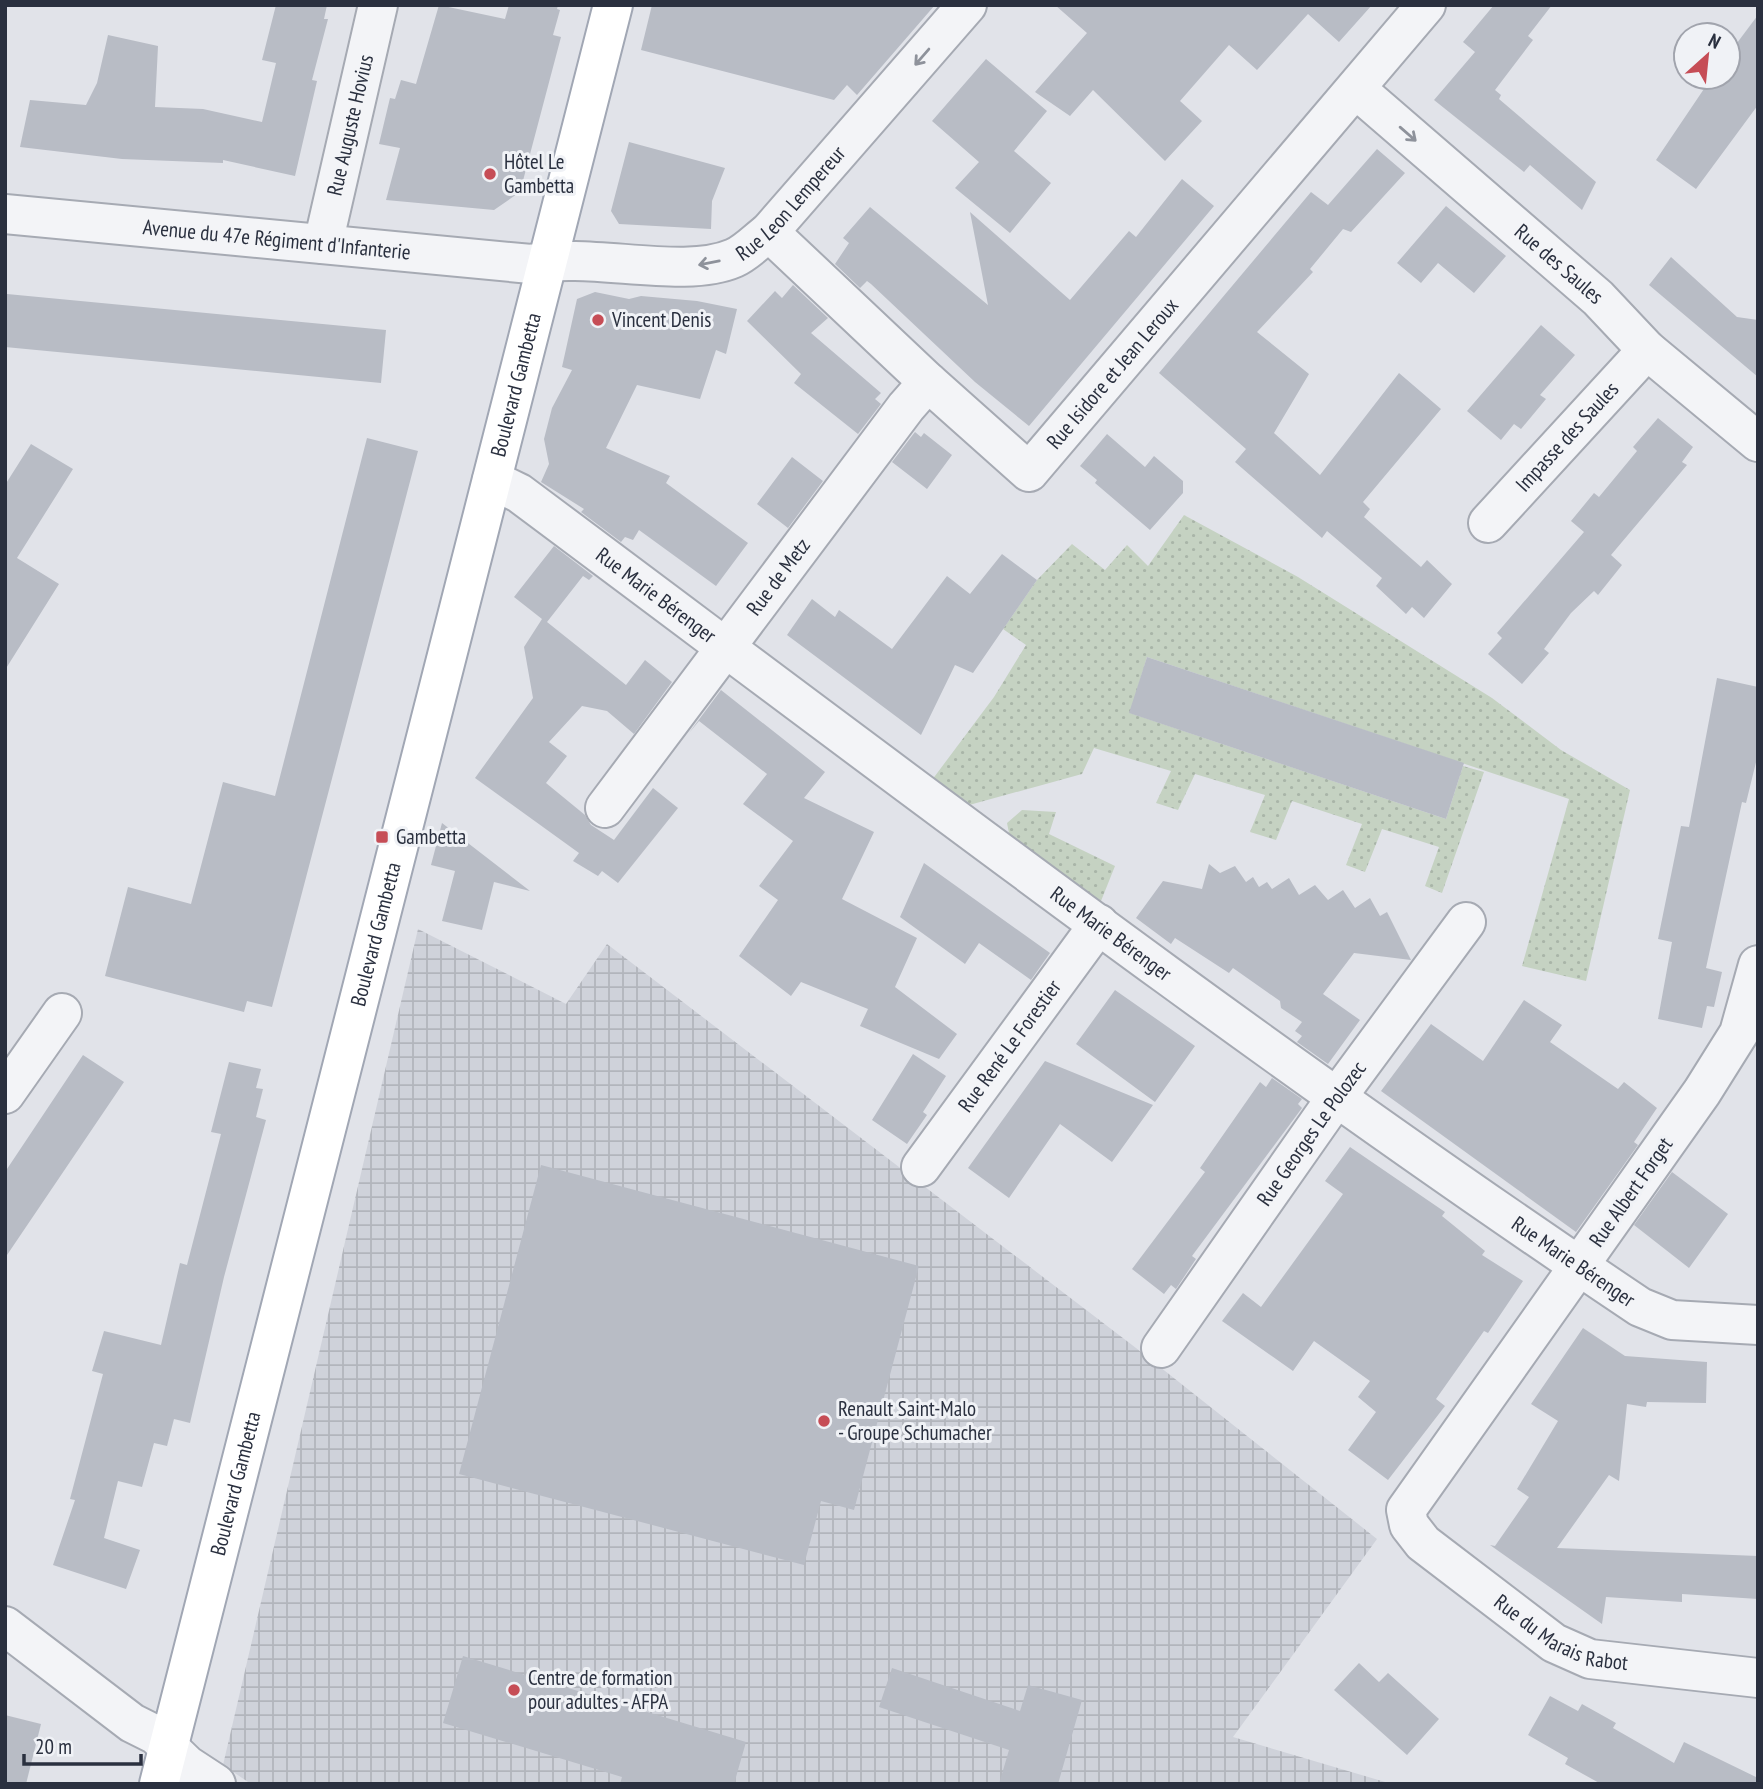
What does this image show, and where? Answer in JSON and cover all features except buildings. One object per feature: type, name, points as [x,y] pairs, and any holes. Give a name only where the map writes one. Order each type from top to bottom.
[{"type":"main road","name":"Boulevard Gambetta","points":[[159,1784],[613,5]]},
{"type":"street","name":"Rue Auguste Hovius","points":[[323,244],[378,5]]},
{"type":"street","name":"Rue Leon Lempereur","points":[[548,261],[605,260],[689,267],[734,258],[769,232],[967,5]]},
{"type":"street","name":"Rue Isidore et Jean Leroux","points":[[769,232],[928,382],[1029,472],[1426,5]]},
{"type":"street","name":"Rue des Saules","points":[[1356,89],[1598,298],[1647,349],[1758,442]]},
{"type":"street","name":"Avenue du 47e Régiment d'Infanterie","points":[[5,214],[531,264],[548,261]]},
{"type":"street","name":"Impasse des Saules","points":[[1488,523],[1647,349]]},
{"type":"street","name":"Rue de Metz","points":[[605,808],[928,382]]},
{"type":"street","name":"Rue Marie Bérenger","points":[[492,480],[519,494],[1336,1098],[1656,1316],[1758,1325]]},
{"type":"street","name":"Rue Georges Le Polozec","points":[[1161,1348],[1336,1098],[1466,922]]},
{"type":"street","name":"Rue René Le Forestier","points":[[921,1167],[1099,924]]},
{"type":"street","name":"Rue Albert Forget","points":[[1406,1510],[1702,1092],[1739,1034],[1758,965]]},
{"type":"street","points":[[5,1094],[62,1013]]},
{"type":"street","name":"Rue du Marais Rabot","points":[[1406,1510],[1409,1525],[1423,1543],[1554,1643],[1590,1659],[1758,1678]]},
{"type":"street","points":[[5,1626],[132,1723],[169,1745],[187,1765],[216,1784]]},
{"type":"shaded area","points":[[418,929],[566,1004],[607,944],[1136,1348],[1377,1539],[1233,1737],[1392,1784],[251,1784],[223,1765]]},
{"type":"green space","points":[[1184,515],[1298,577],[1492,698],[1561,750],[1630,790],[1586,981],[1522,966],[1569,799],[1147,657],[1130,713],[1446,819],[1463,766],[1484,772],[1442,893],[1425,886],[1439,847],[1382,829],[1365,872],[1346,865],[1362,824],[1292,801],[1276,840],[1250,832],[1265,795],[1195,774],[1178,810],[1156,803],[1171,771],[1094,748],[1082,774],[962,807],[929,784],[994,697],[1026,645],[1003,629],[1037,580],[1072,544],[1105,570],[1127,545],[1148,566]]},
{"type":"green space","points":[[1022,810],[1056,812],[1049,834],[1115,866],[1099,906],[1011,843],[1007,823]]},
{"type":"place","name":"Hôtel Le Gambetta","points":[[490,174]]},
{"type":"place","name":"Vincent Denis","points":[[598,320]]},
{"type":"place","name":"Gambetta","points":[[382,837]]},
{"type":"place","name":"Renault Saint-Malo - Groupe Schumacher","points":[[824,1421]]},
{"type":"place","name":"Centre de formation pour adultes - AFPA","points":[[514,1690]]}]
